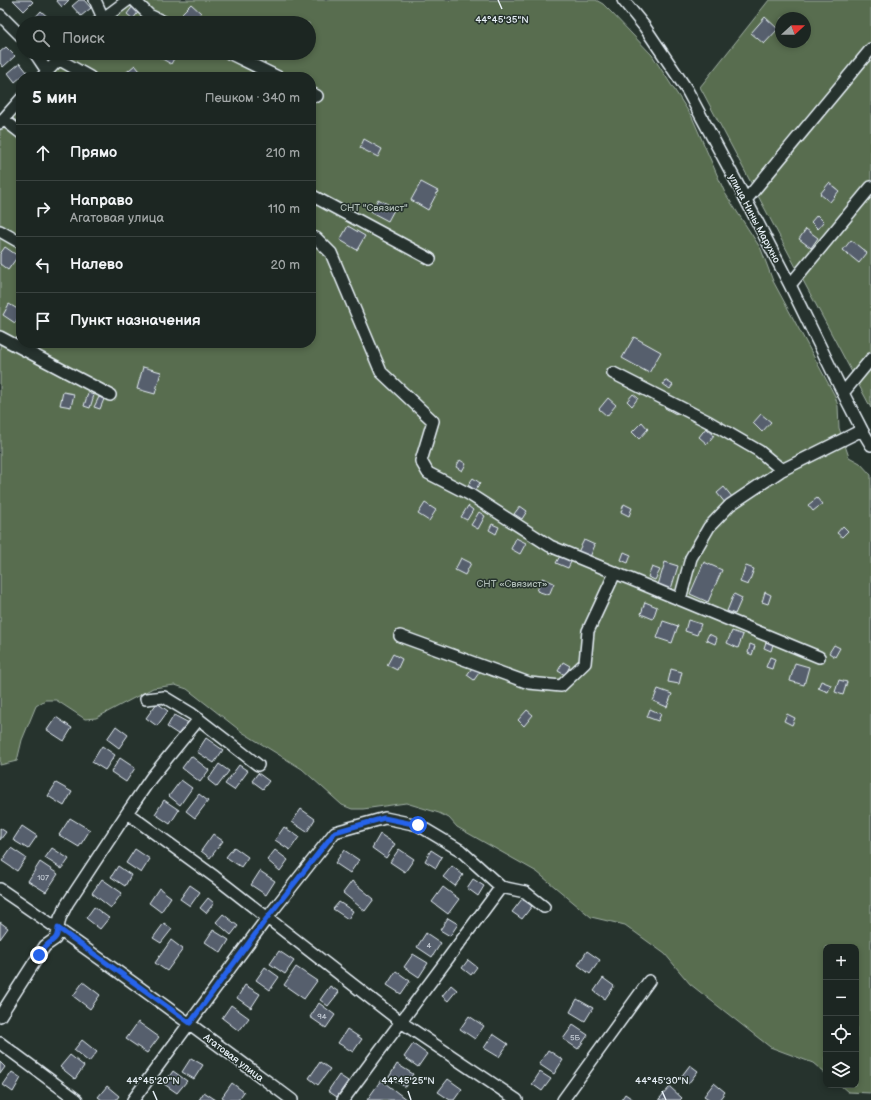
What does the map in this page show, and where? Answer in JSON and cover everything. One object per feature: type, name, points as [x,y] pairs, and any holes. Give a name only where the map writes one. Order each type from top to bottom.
[{"type":"street","points":[[95,0],[99,16]]},
{"type":"street","points":[[107,16],[128,0]]},
{"type":"street","points":[[134,0],[151,16]]},
{"type":"street","name":"улица Нины Марухно","points":[[623,0],[644,26],[687,90],[746,200],[843,393],[871,445]]},
{"type":"street","points":[[0,15],[16,31]]},
{"type":"street","points":[[746,200],[871,49]]},
{"type":"street","points":[[38,60],[43,72]]},
{"type":"street","points":[[46,72],[57,60]]},
{"type":"street","points":[[67,60],[83,72]]},
{"type":"street","points":[[243,60],[268,72]]},
{"type":"street","points":[[16,104],[1,121],[16,130]]},
{"type":"street","points":[[790,285],[871,187]]},
{"type":"street","points":[[316,198],[430,259]]},
{"type":"street","points":[[0,231],[16,240]]},
{"type":"street","points":[[316,238],[331,253],[381,372],[433,421],[421,461],[428,473],[469,494],[550,546],[819,657]]},
{"type":"street","points":[[0,337],[16,345]]},
{"type":"street","points":[[21,348],[110,395]]},
{"type":"street","points":[[843,393],[871,359]]},
{"type":"street","points":[[613,373],[709,422],[759,451],[782,470]]},
{"type":"street","points":[[680,599],[691,558],[709,526],[730,505],[782,470],[862,430]]},
{"type":"street","points":[[400,636],[529,683],[561,686],[585,663],[588,631],[615,573]]},
{"type":"street","points":[[146,699],[164,697],[200,719],[258,766]]},
{"type":"street","points":[[0,1016],[45,946],[55,939],[60,918],[67,904],[127,813],[151,778],[200,719]]},
{"type":"street","points":[[127,813],[215,877],[401,1022],[517,1100]]},
{"type":"street","points":[[133,1100],[267,918],[335,832],[384,818],[418,825],[460,850],[502,887],[525,892],[544,907]]},
{"type":"street","points":[[343,1100],[502,887]]},
{"type":"street","name":"Агатовая улица","points":[[0,889],[58,928],[190,1023],[292,1100]]},
{"type":"street","points":[[563,1100],[649,981]]},
{"type":"street","points":[[0,1043],[77,1100]]},
{"type":"green space","points":[[133,0],[596,0],[603,4],[652,55],[692,117],[725,193],[761,249],[773,281],[835,396],[838,406],[839,428],[849,457],[860,463],[871,475],[871,1093],[848,1092],[843,1088],[859,1088],[859,944],[823,944],[823,1071],[813,1063],[770,1047],[690,984],[665,954],[625,925],[591,917],[537,872],[457,827],[449,818],[439,813],[406,803],[363,809],[352,809],[342,805],[302,769],[242,732],[187,689],[175,685],[153,688],[96,718],[85,719],[56,700],[45,700],[36,706],[22,740],[17,761],[0,765],[0,121],[16,103],[16,348],[316,348],[316,72],[45,72],[56,60],[316,60],[316,16],[110,16]]},
{"type":"green space","points":[[769,0],[871,0],[871,408],[700,87]]},
{"type":"building","points":[[13,0],[31,0],[33,2],[24,11]]},
{"type":"building","points":[[56,0],[69,0],[62,7]]},
{"type":"building","points":[[79,0],[84,0],[91,8],[81,16],[72,6]]},
{"type":"building","points":[[191,4],[201,13],[198,16],[185,16],[182,13]]},
{"type":"building","points":[[133,6],[139,11],[135,16],[129,16],[127,14]]},
{"type":"building","points":[[41,11],[47,16],[36,16]]},
{"type":"building","points":[[765,17],[775,26],[775,32],[764,44],[751,33]]},
{"type":"building","points":[[6,47],[15,56],[3,67],[0,63],[0,52]]},
{"type":"building","points":[[164,60],[173,60],[171,64]]},
{"type":"building","points":[[20,63],[27,72],[16,72],[15,82],[8,73]]},
{"type":"building","points":[[135,65],[141,72],[127,72]]},
{"type":"building","points":[[255,68],[261,72],[252,72]]},
{"type":"building","points":[[364,139],[382,149],[378,157],[360,148]]},
{"type":"building","points":[[421,182],[438,191],[428,210],[411,200]]},
{"type":"building","points":[[829,183],[839,191],[830,202],[820,194]]},
{"type":"building","points":[[378,199],[395,208],[388,221],[371,212]]},
{"type":"building","points":[[817,215],[824,222],[818,229],[811,222]]},
{"type":"building","points":[[348,226],[365,236],[357,250],[340,240]]},
{"type":"building","points":[[806,229],[818,238],[811,248],[799,239]]},
{"type":"building","points":[[851,240],[867,253],[859,263],[843,250]]},
{"type":"building","points":[[5,247],[16,255],[16,259],[8,270],[0,264],[0,254]]},
{"type":"building","points":[[9,304],[16,308],[15,323],[3,315]]},
{"type":"building","points":[[634,337],[661,352],[649,373],[622,358]]},
{"type":"building","points":[[143,367],[161,372],[155,394],[137,389]]},
{"type":"building","points":[[665,380],[673,385],[670,389],[663,384]]},
{"type":"building","points":[[63,392],[74,394],[71,407],[60,405]]},
{"type":"building","points":[[88,393],[94,395],[90,408],[84,406]]},
{"type":"building","points":[[633,394],[638,398],[632,406],[627,401]]},
{"type":"building","points":[[99,397],[104,399],[100,409],[94,407]]},
{"type":"building","points":[[608,398],[616,405],[607,416],[599,409]]},
{"type":"building","points":[[667,404],[678,410],[676,414],[665,408]]},
{"type":"building","points":[[761,414],[771,422],[762,432],[753,423]]},
{"type":"building","points":[[642,422],[648,429],[639,439],[632,432]]},
{"type":"building","points":[[706,428],[714,435],[707,444],[699,437]]},
{"type":"building","points":[[460,460],[466,464],[462,471],[456,467]]},
{"type":"building","points":[[473,478],[480,483],[475,490],[468,485]]},
{"type":"building","points":[[724,487],[733,498],[726,504],[717,493]]},
{"type":"building","points":[[817,498],[822,504],[813,511],[808,505]]},
{"type":"building","points":[[425,503],[436,510],[429,521],[418,514]]},
{"type":"building","points":[[624,504],[632,508],[629,516],[621,512]]},
{"type":"building","points":[[468,506],[473,510],[467,520],[461,517]]},
{"type":"building","points":[[520,506],[527,511],[522,519],[514,514]]},
{"type":"building","points":[[479,512],[485,516],[478,529],[471,525]]},
{"type":"building","points":[[492,524],[499,527],[496,534],[489,530]]},
{"type":"building","points":[[843,526],[848,531],[842,537],[837,533]]},
{"type":"building","points":[[516,538],[526,543],[520,554],[511,549]]},
{"type":"building","points":[[584,540],[595,545],[590,557],[578,552]]},
{"type":"building","points":[[624,552],[631,555],[628,563],[621,560]]},
{"type":"building","points":[[560,556],[571,562],[568,568],[556,563]]},
{"type":"building","points":[[461,558],[471,563],[465,575],[455,570]]},
{"type":"building","points":[[665,562],[678,566],[671,589],[658,585]]},
{"type":"building","points":[[704,562],[722,570],[708,602],[690,594]]},
{"type":"building","points":[[746,566],[754,569],[748,585],[740,582]]},
{"type":"building","points":[[652,567],[660,570],[655,580],[648,577]]},
{"type":"building","points":[[542,578],[554,583],[549,595],[537,591]]},
{"type":"building","points":[[765,592],[771,595],[768,604],[762,602]]},
{"type":"building","points":[[734,594],[742,598],[735,614],[727,611]]},
{"type":"building","points":[[645,602],[657,607],[653,619],[641,614]]},
{"type":"building","points":[[688,620],[701,624],[697,635],[685,631]]},
{"type":"building","points":[[663,621],[678,626],[672,643],[657,638]]},
{"type":"building","points":[[732,631],[743,635],[738,648],[727,643]]},
{"type":"building","points":[[709,634],[717,638],[715,644],[706,640]]},
{"type":"building","points":[[767,639],[774,641],[771,651],[764,648]]},
{"type":"building","points":[[750,644],[755,646],[752,655],[748,653]]},
{"type":"building","points":[[834,645],[840,648],[835,657],[829,653]]},
{"type":"building","points":[[393,654],[402,659],[397,670],[387,665]]},
{"type":"building","points":[[770,657],[775,659],[772,669],[766,667]]},
{"type":"building","points":[[563,662],[570,666],[565,675],[558,671]]},
{"type":"building","points":[[795,663],[809,667],[804,685],[790,681]]},
{"type":"building","points":[[474,665],[481,670],[474,680],[467,675]]},
{"type":"building","points":[[671,669],[682,672],[679,684],[668,682]]},
{"type":"building","points":[[839,680],[847,682],[843,695],[835,692]]},
{"type":"building","points":[[821,681],[831,685],[828,692],[818,688]]},
{"type":"building","points":[[658,689],[672,694],[667,707],[653,701]]},
{"type":"building","points":[[157,703],[168,711],[157,726],[146,718]]},
{"type":"building","points":[[650,709],[661,714],[658,721],[647,717]]},
{"type":"building","points":[[527,710],[533,715],[524,726],[518,720]]},
{"type":"building","points":[[787,714],[795,718],[792,725],[784,721]]},
{"type":"building","points":[[174,715],[189,723],[181,736],[167,727]]},
{"type":"building","points":[[56,717],[72,728],[64,741],[47,730]]},
{"type":"building","points":[[116,726],[128,735],[119,748],[107,739]]},
{"type":"building","points":[[206,738],[223,750],[214,763],[197,752]]},
{"type":"building","points":[[102,746],[115,755],[105,770],[92,762]]},
{"type":"building","points":[[191,756],[209,770],[200,782],[182,768]]},
{"type":"building","points":[[120,758],[135,768],[126,782],[111,772]]},
{"type":"building","points":[[219,764],[229,771],[217,787],[208,780]]},
{"type":"building","points":[[239,765],[248,771],[234,790],[225,784]]},
{"type":"building","points":[[258,773],[269,781],[263,789],[252,781]]},
{"type":"building","points":[[181,780],[192,788],[180,805],[169,796]]},
{"type":"building","points":[[56,783],[72,792],[64,806],[48,796]]},
{"type":"building","points":[[199,794],[208,801],[195,818],[186,811]]},
{"type":"building","points":[[164,800],[179,810],[170,824],[155,814]]},
{"type":"building","points":[[301,809],[315,819],[307,832],[292,822]]},
{"type":"building","points":[[70,818],[90,830],[79,847],[59,835]]},
{"type":"building","points":[[22,826],[37,836],[28,849],[13,840]]},
{"type":"building","points":[[284,827],[299,837],[290,850],[275,840]]},
{"type":"building","points":[[0,828],[6,832],[0,840]]},
{"type":"building","points":[[213,834],[223,841],[210,858],[201,851]]},
{"type":"building","points":[[380,834],[395,844],[386,858],[372,848]]},
{"type":"building","points":[[234,847],[248,857],[241,867],[226,857]]},
{"type":"building","points":[[11,848],[26,858],[17,871],[2,861]]},
{"type":"building","points":[[52,848],[69,859],[62,869],[45,858]]},
{"type":"building","points":[[135,849],[150,859],[141,873],[126,863]]},
{"type":"building","points":[[399,849],[414,859],[405,872],[390,862]]},
{"type":"building","points":[[275,850],[288,860],[280,871],[267,860]]},
{"type":"building","points":[[344,850],[359,860],[350,873],[335,863]]},
{"type":"building","points":[[431,850],[442,857],[436,868],[425,861]]},
{"type":"building","points":[[40,862],[58,874],[46,892],[28,881]]},
{"type":"building","points":[[118,866],[131,875],[125,886],[111,877]]},
{"type":"building","points":[[452,866],[463,875],[455,886],[443,877]]},
{"type":"building","points":[[260,871],[275,881],[266,895],[251,885]]},
{"type":"building","points":[[102,879],[122,893],[111,908],[92,893]]},
{"type":"building","points":[[473,879],[484,886],[478,896],[467,888]]},
{"type":"building","points":[[352,881],[374,899],[365,911],[343,893]]},
{"type":"building","points":[[190,885],[200,892],[190,906],[180,899]]},
{"type":"building","points":[[443,887],[459,899],[448,914],[432,902]]},
{"type":"building","points":[[159,888],[171,897],[161,912],[149,903]]},
{"type":"building","points":[[208,898],[214,903],[206,913],[200,908]]},
{"type":"building","points":[[522,899],[532,906],[522,919],[512,912]]},
{"type":"building","points":[[339,902],[353,911],[348,919],[333,909]]},
{"type":"building","points":[[94,907],[109,918],[100,929],[86,918]]},
{"type":"building","points":[[223,914],[238,926],[231,935],[216,922]]},
{"type":"building","points":[[448,918],[458,924],[450,936],[440,930]]},
{"type":"building","points":[[0,922],[8,928],[0,939]]},
{"type":"building","points":[[164,923],[172,929],[161,943],[153,938]]},
{"type":"building","points":[[213,930],[229,940],[221,953],[205,942]]},
{"type":"building","points":[[426,933],[441,943],[432,957],[417,947]]},
{"type":"building","points":[[171,940],[183,949],[167,971],[155,963]]},
{"type":"building","points":[[279,951],[294,961],[285,974],[270,964]]},
{"type":"building","points":[[587,951],[600,960],[590,974],[578,965]]},
{"type":"building","points":[[413,954],[428,963],[419,977],[404,967]]},
{"type":"building","points":[[468,960],[477,967],[471,975],[462,968]]},
{"type":"building","points":[[265,967],[279,977],[270,990],[256,980]]},
{"type":"building","points":[[296,967],[317,981],[304,999],[284,985]]},
{"type":"building","points":[[396,971],[410,981],[401,994],[387,985]]},
{"type":"building","points":[[603,978],[614,986],[605,999],[594,991]]},
{"type":"building","points":[[83,982],[100,995],[90,1009],[73,996]]},
{"type":"building","points":[[245,985],[260,994],[251,1008],[237,998]]},
{"type":"building","points":[[451,985],[457,990],[448,1001],[442,996]]},
{"type":"building","points":[[330,986],[339,992],[328,1006],[320,1000]]},
{"type":"building","points":[[577,999],[593,1008],[585,1021],[570,1012]]},
{"type":"building","points":[[319,1003],[335,1015],[326,1028],[310,1017]]},
{"type":"building","points":[[231,1005],[249,1018],[239,1031],[222,1018]]},
{"type":"building","points":[[469,1016],[484,1026],[475,1039],[460,1029]]},
{"type":"building","points":[[138,1022],[159,1037],[147,1053],[126,1039]]},
{"type":"building","points":[[573,1025],[588,1035],[578,1049],[563,1039]]},
{"type":"building","points":[[347,1029],[362,1039],[353,1052],[338,1043]]},
{"type":"building","points":[[493,1034],[508,1044],[499,1057],[484,1048]]},
{"type":"building","points":[[82,1040],[97,1052],[89,1062],[74,1050]]},
{"type":"building","points":[[413,1044],[427,1054],[418,1067],[404,1057]]},
{"type":"building","points":[[548,1050],[563,1060],[554,1074],[539,1064]]},
{"type":"building","points":[[70,1055],[84,1066],[75,1079],[60,1067]]},
{"type":"building","points":[[191,1058],[203,1065],[194,1079],[182,1072]]},
{"type":"building","points":[[0,1062],[5,1067],[0,1074]]},
{"type":"building","points":[[320,1062],[330,1069],[318,1085],[309,1078]]},
{"type":"building","points":[[397,1064],[413,1074],[405,1087],[389,1077]]},
{"type":"building","points":[[690,1065],[698,1071],[688,1084],[680,1078]]},
{"type":"building","points":[[173,1071],[187,1081],[177,1093],[164,1084]]},
{"type":"building","points":[[12,1072],[21,1078],[13,1092],[3,1085]]},
{"type":"building","points":[[540,1072],[551,1079],[542,1091],[532,1084]]},
{"type":"building","points":[[339,1075],[348,1081],[337,1097],[328,1091]]},
{"type":"building","points":[[448,1079],[462,1089],[454,1100],[450,1100],[438,1092]]},
{"type":"building","points":[[381,1080],[407,1100],[367,1100]]},
{"type":"building","points":[[232,1083],[244,1092],[238,1100],[226,1100],[222,1097]]},
{"type":"building","points":[[714,1083],[725,1092],[719,1100],[710,1100],[704,1096]]},
{"type":"building","points":[[107,1086],[119,1096],[116,1100],[102,1100],[98,1097]]},
{"type":"building","points":[[670,1087],[682,1098],[680,1100],[659,1099]]},
{"type":"building","points":[[204,1092],[216,1100],[199,1100]]},
{"type":"building","points":[[625,1094],[634,1100],[621,1100]]},
{"type":"route","points":[[39,955],[45,946],[55,939],[58,928],[190,1023],[267,918],[335,832],[384,818],[418,825]]},
{"type":"park label","name":"СНТ \"Связист\"","points":[[374,207]]},
{"type":"park label","name":"СНТ «Связист»","points":[[512,583]]}]
